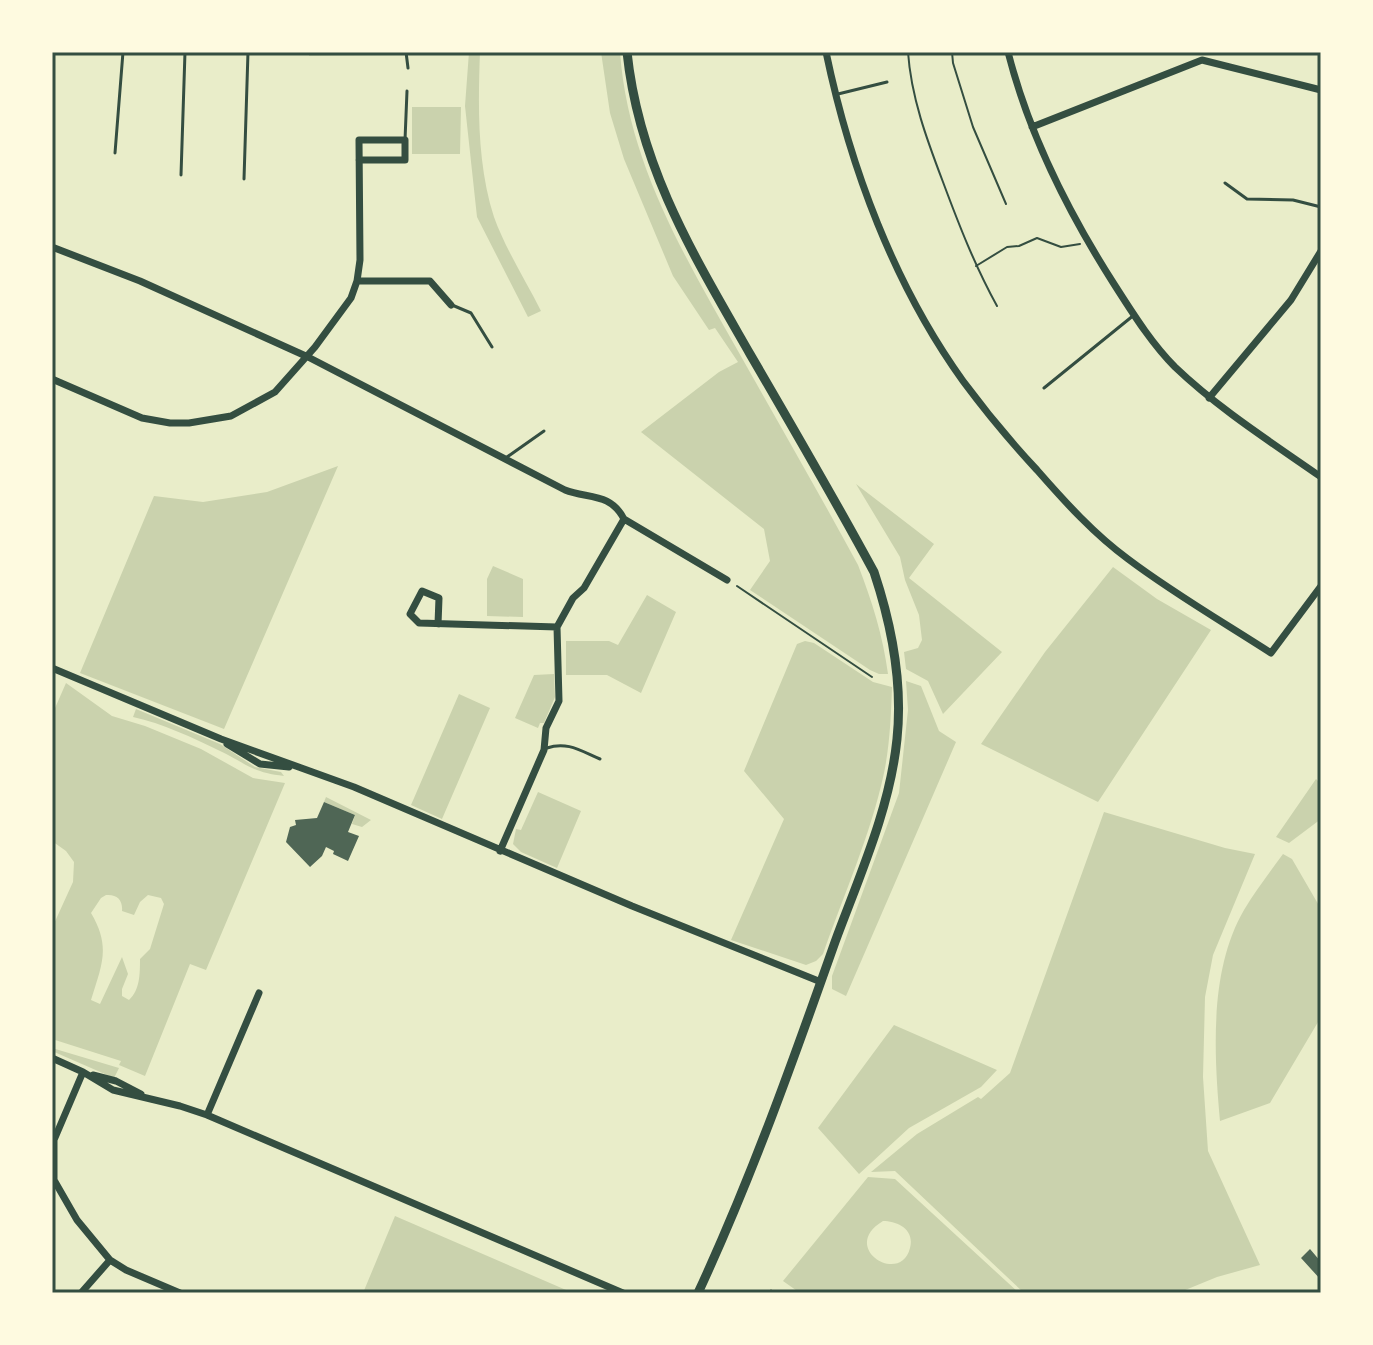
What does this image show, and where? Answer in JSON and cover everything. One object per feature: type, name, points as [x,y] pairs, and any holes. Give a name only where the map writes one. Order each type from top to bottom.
[{"type":"street","points":[[627,52],[634,106],[677,223],[874,572],[896,652],[899,719],[892,772],[871,842],[759,1153],[698,1293]]},
{"type":"street","points":[[826,52],[858,173],[893,258],[924,318],[963,381],[1016,447],[1072,509],[1126,558],[1271,653],[1321,586]]},
{"type":"street","points":[[1008,52],[1016,85],[1053,178],[1134,315],[1173,364],[1209,398],[1321,477]]},
{"type":"street","points":[[1032,127],[1202,56],[1321,90]]},
{"type":"street","points":[[52,379],[142,418],[170,423],[231,416],[275,392],[308,357],[351,298],[357,281],[360,260],[359,160],[359,140],[405,140],[405,160],[359,160]]},
{"type":"street","points":[[52,247],[140,281],[308,357],[572,493],[589,493],[618,509],[624,519],[727,580]]},
{"type":"street","points":[[1209,398],[1277,319],[1321,251]]},
{"type":"street","points":[[357,281],[430,281],[451,305]]},
{"type":"street","points":[[500,851],[544,750],[546,728],[559,701],[557,627],[624,519]]},
{"type":"street","points":[[438,624],[439,598],[422,591],[410,614],[419,623],[438,624],[557,627]]},
{"type":"street","points":[[52,668],[221,739],[260,764],[295,767],[354,787],[702,936],[821,982]]},
{"type":"street","points":[[207,1115],[259,993]]},
{"type":"street","points":[[52,1058],[83,1072],[116,1081],[154,1100],[207,1115],[623,1293]]},
{"type":"street","points":[[83,1072],[54,1140],[54,1180],[87,1233],[110,1260],[180,1293]]},
{"type":"street","points":[[81,1293],[110,1260]]},
{"type":"lane","points":[[115,153],[123,52]]},
{"type":"lane","points":[[181,175],[185,52]]},
{"type":"lane","points":[[244,179],[248,52]]},
{"type":"lane","points":[[406,52],[408,68]]},
{"type":"lane","points":[[835,94],[887,82]]},
{"type":"lane","points":[[405,140],[407,91]]},
{"type":"lane","points":[[1225,183],[1247,199],[1293,200],[1321,207]]},
{"type":"lane","points":[[451,305],[471,313],[492,347]]},
{"type":"lane","points":[[1044,388],[1134,315]]},
{"type":"lane","points":[[505,459],[544,431]]},
{"type":"lane","points":[[544,750],[558,744],[568,745],[600,759]]},
{"type":"path","points":[[908,52],[914,97],[975,266],[997,306]]},
{"type":"path","points":[[952,52],[973,127],[1006,204]]},
{"type":"path","points":[[975,266],[1007,247],[1019,246],[1037,238],[1061,247],[1075,246],[1087,240]]},
{"type":"path","points":[[727,580],[872,677]]},
{"type":"green space","points":[[309,52],[399,52],[398,55],[309,56]]},
{"type":"green space","points":[[469,52],[480,52],[479,114],[488,197],[510,252],[541,311],[528,317],[477,217],[465,106]]},
{"type":"green space","points":[[601,52],[620,52],[634,132],[662,208],[698,280],[858,565],[876,619],[888,674],[870,670],[750,590],[770,561],[764,529],[641,432],[719,372],[738,362],[715,328],[709,330],[673,276],[624,159],[610,113]]},
{"type":"green space","points":[[412,107],[461,107],[460,154],[412,154]]},
{"type":"green space","points":[[338,466],[224,729],[80,673],[154,496],[203,502],[267,492]]},
{"type":"green space","points":[[856,484],[934,544],[909,578],[1002,652],[943,714],[928,681],[906,669],[904,652],[918,648],[922,640],[919,615],[905,580],[900,557]]},
{"type":"green space","points":[[493,566],[523,579],[523,617],[487,616],[487,579]]},
{"type":"green space","points":[[1113,567],[1157,599],[1211,630],[1098,802],[981,744],[1045,652]]},
{"type":"green space","points":[[647,595],[676,612],[641,693],[607,675],[566,675],[566,641],[609,641],[618,645]]},
{"type":"green space","points":[[805,641],[814,643],[873,682],[892,687],[886,762],[872,819],[823,954],[806,965],[731,940],[784,819],[744,771],[797,644]]},
{"type":"green space","points":[[554,674],[555,697],[544,723],[540,723],[538,728],[515,718],[534,675]]},
{"type":"green space","points":[[906,681],[921,686],[939,731],[956,742],[846,996],[832,989],[832,976],[899,793],[908,710]]},
{"type":"green space","points":[[66,683],[112,716],[201,749],[253,778],[285,783],[206,970],[190,964],[145,1076],[119,1065],[121,1061],[52,1039],[52,928],[73,882],[74,862],[66,851],[52,841],[52,715]],"holes":[[[110,895],[120,901],[122,911],[134,915],[140,902],[148,895],[161,898],[164,904],[150,949],[140,959],[139,981],[133,996],[129,1000],[122,996],[128,974],[122,957],[100,1004],[91,1000],[103,946],[91,913],[101,898]]]},
{"type":"green space","points":[[459,694],[490,708],[442,819],[411,805]]},
{"type":"green space","points":[[136,709],[220,744],[255,767],[281,772],[284,776],[257,770],[177,731],[133,717]]},
{"type":"green space","points":[[1316,779],[1321,784],[1321,819],[1289,843],[1276,837]]},
{"type":"green space","points":[[538,792],[581,811],[557,868],[521,852],[513,844],[516,829],[521,830]]},
{"type":"green space","points":[[326,797],[371,820],[362,827],[352,824],[355,815],[324,802]]},
{"type":"green space","points":[[1104,812],[1255,854],[1213,955],[1205,997],[1203,1077],[1208,1151],[1260,1265],[1217,1277],[1178,1293],[1024,1293],[895,1171],[871,1172],[917,1134],[978,1097],[981,1099],[1010,1073]]},
{"type":"green space","points":[[1283,854],[1292,859],[1321,909],[1321,1017],[1270,1103],[1220,1121],[1216,1041],[1219,985],[1225,959],[1244,910]]},
{"type":"green space","points":[[894,1025],[997,1070],[981,1087],[909,1128],[859,1174],[818,1128]]},
{"type":"green space","points":[[52,1048],[119,1068],[114,1078],[52,1051]]},
{"type":"green space","points":[[868,1177],[895,1179],[1019,1293],[800,1293],[783,1281]],"holes":[[[883,1221],[904,1227],[911,1241],[904,1259],[896,1264],[876,1259],[869,1251],[867,1242],[871,1231]]]},
{"type":"green space","points":[[395,1216],[573,1293],[363,1293]]},
{"type":"building","points":[[324,802],[355,815],[348,832],[359,836],[348,861],[326,847],[322,856],[310,867],[286,842],[290,827],[296,825],[295,820],[317,818]]},
{"type":"building","points":[[1310,1249],[1321,1262],[1321,1280],[1301,1258]]}]
